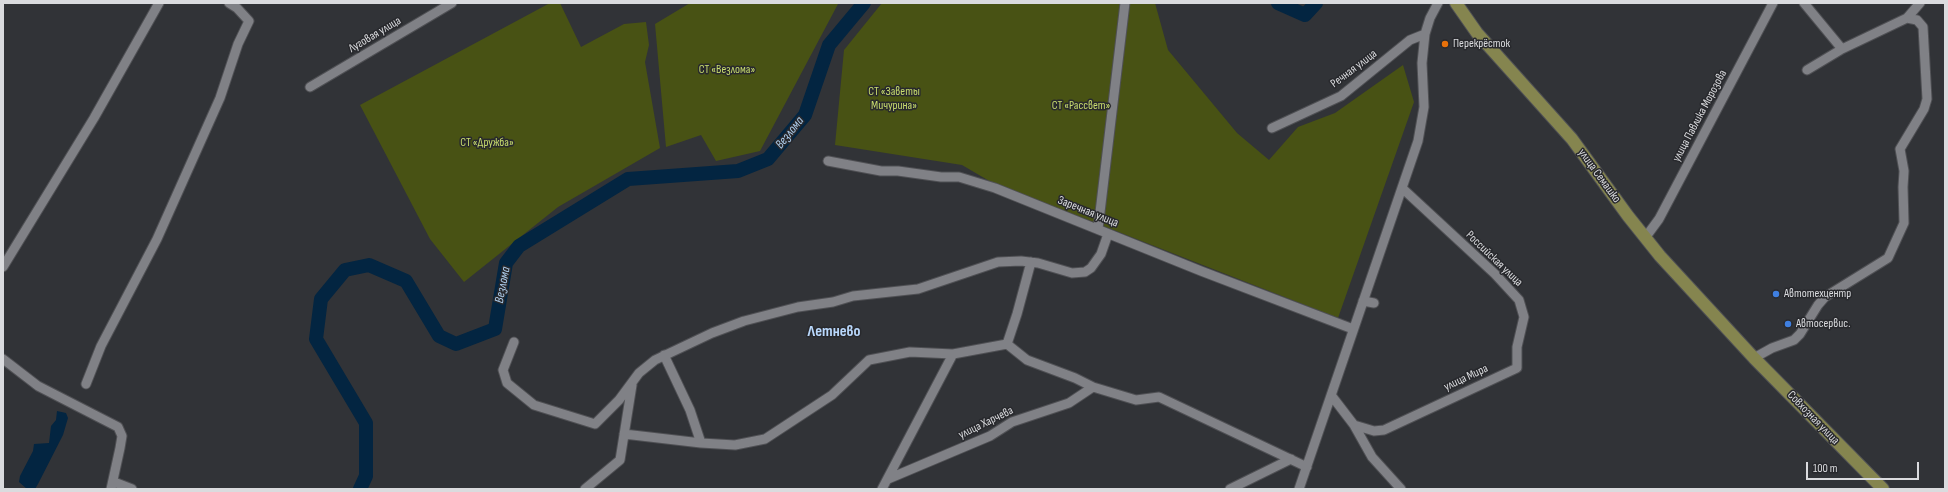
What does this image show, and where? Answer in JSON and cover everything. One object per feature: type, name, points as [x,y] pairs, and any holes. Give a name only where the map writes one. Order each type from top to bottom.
[{"type":"main road","name":"улица Семашко","points":[[1455,3],[1477,33],[1572,139],[1645,238],[1680,279],[1744,347]]},
{"type":"main road","name":"Совхозная улица","points":[[1744,347],[1883,489]]},
{"type":"street","points":[[3,267],[94,118],[159,3]]},
{"type":"street","points":[[86,384],[101,346],[157,239],[220,98],[238,44],[249,21],[237,8],[229,3]]},
{"type":"street","name":"Луговая улица","points":[[310,87],[452,3]]},
{"type":"street","points":[[1098,229],[1125,3]]},
{"type":"street","points":[[1299,489],[1402,188],[1422,123],[1424,108],[1422,63],[1425,34],[1430,18],[1439,3]]},
{"type":"street","name":"улица Павлика Морозова","points":[[1645,238],[1659,219],[1773,3]]},
{"type":"street","points":[[1804,3],[1842,49]]},
{"type":"street","points":[[1807,70],[1842,49],[1907,18],[1919,6]]},
{"type":"street","points":[[1754,358],[1772,348],[1794,340],[1800,334],[1818,305],[1825,297],[1888,258],[1904,223],[1904,171],[1900,149],[1905,137],[1924,109],[1927,99],[1924,34],[1920,22],[1919,6]]},
{"type":"street","points":[[1907,18],[1920,22]]},
{"type":"street","name":"Речная улица","points":[[1272,128],[1341,96],[1410,40],[1425,34]]},
{"type":"street","name":"Заречная улица","points":[[828,161],[881,171],[898,171],[941,177],[959,177],[996,188],[1108,234],[1353,329]]},
{"type":"street","name":"Российская улица","points":[[1402,188],[1495,274],[1519,300],[1524,317],[1517,348],[1517,368]]},
{"type":"street","points":[[514,342],[503,370],[507,383],[534,405],[595,424],[645,368],[664,355],[712,333],[765,314],[854,296],[918,289],[993,263],[1030,262],[1072,273],[1085,272],[1101,254],[1108,234]]},
{"type":"street","points":[[1007,344],[1018,314],[1030,262]]},
{"type":"street","points":[[1363,300],[1374,303]]},
{"type":"street","points":[[624,434],[701,443],[735,445],[765,440],[832,395],[869,360],[910,352],[953,354],[1007,344],[1027,360],[1075,378],[1092,387],[1136,400],[1159,397],[1307,467]]},
{"type":"street","points":[[882,489],[953,354]]},
{"type":"street","points":[[664,355],[690,410],[701,443]]},
{"type":"street","points":[[3,359],[38,386],[118,427],[122,436],[112,485],[132,489]]},
{"type":"street","name":"улица Мира","points":[[1354,425],[1374,431],[1384,430],[1517,368]]},
{"type":"street","points":[[585,489],[620,460],[632,383]]},
{"type":"street","name":"улица Харчева","points":[[888,479],[990,436],[1012,422],[1070,403],[1092,387]]},
{"type":"street","points":[[1331,395],[1354,425],[1372,457],[1401,489]]},
{"type":"street","points":[[609,409],[623,415],[626,422]]},
{"type":"street","points":[[1230,489],[1291,459]]},
{"type":"green space","name":"СТ «Дружба»","points":[[550,3],[560,3],[581,47],[624,24],[646,22],[649,45],[645,62],[660,148],[558,207],[464,282],[430,239],[360,105]]},
{"type":"green space","name":"СТ «Везлома»","points":[[690,3],[838,4],[760,151],[716,161],[701,135],[666,147],[655,24]]},
{"type":"green space","name":"СТ «Рассвет»","points":[[882,3],[1155,3],[1168,50],[1237,133],[1269,160],[1298,127],[1335,113],[1403,65],[1414,102],[1338,318],[991,182],[962,165],[835,145],[844,50]]},
{"type":"water","points":[[57,411],[66,413],[68,418],[63,435],[35,489],[27,489],[19,482],[20,476],[33,451],[34,444],[49,443],[51,426],[56,420]]},
{"type":"waterway","name":"Везлома","points":[[360,489],[366,476],[366,423],[316,339],[321,299],[345,270],[369,265],[406,281],[439,336],[456,344],[495,329],[506,263],[519,246],[628,179],[738,171],[768,159],[805,115],[829,45],[864,3]]},
{"type":"waterway","name":"Везлома","points":[[1278,3],[1305,15],[1316,3]]},
{"type":"place","name":"Перекрёсток","points":[[1445,44]]},
{"type":"place","name":"Автотехцентр","points":[[1776,294]]},
{"type":"place","name":"Автосервис.","points":[[1788,324]]},
{"type":"district","name":"Летнево","points":[[834,332]]},
{"type":"park label","name":"СТ «Заветы Мичурина»","points":[[894,99]]}]
